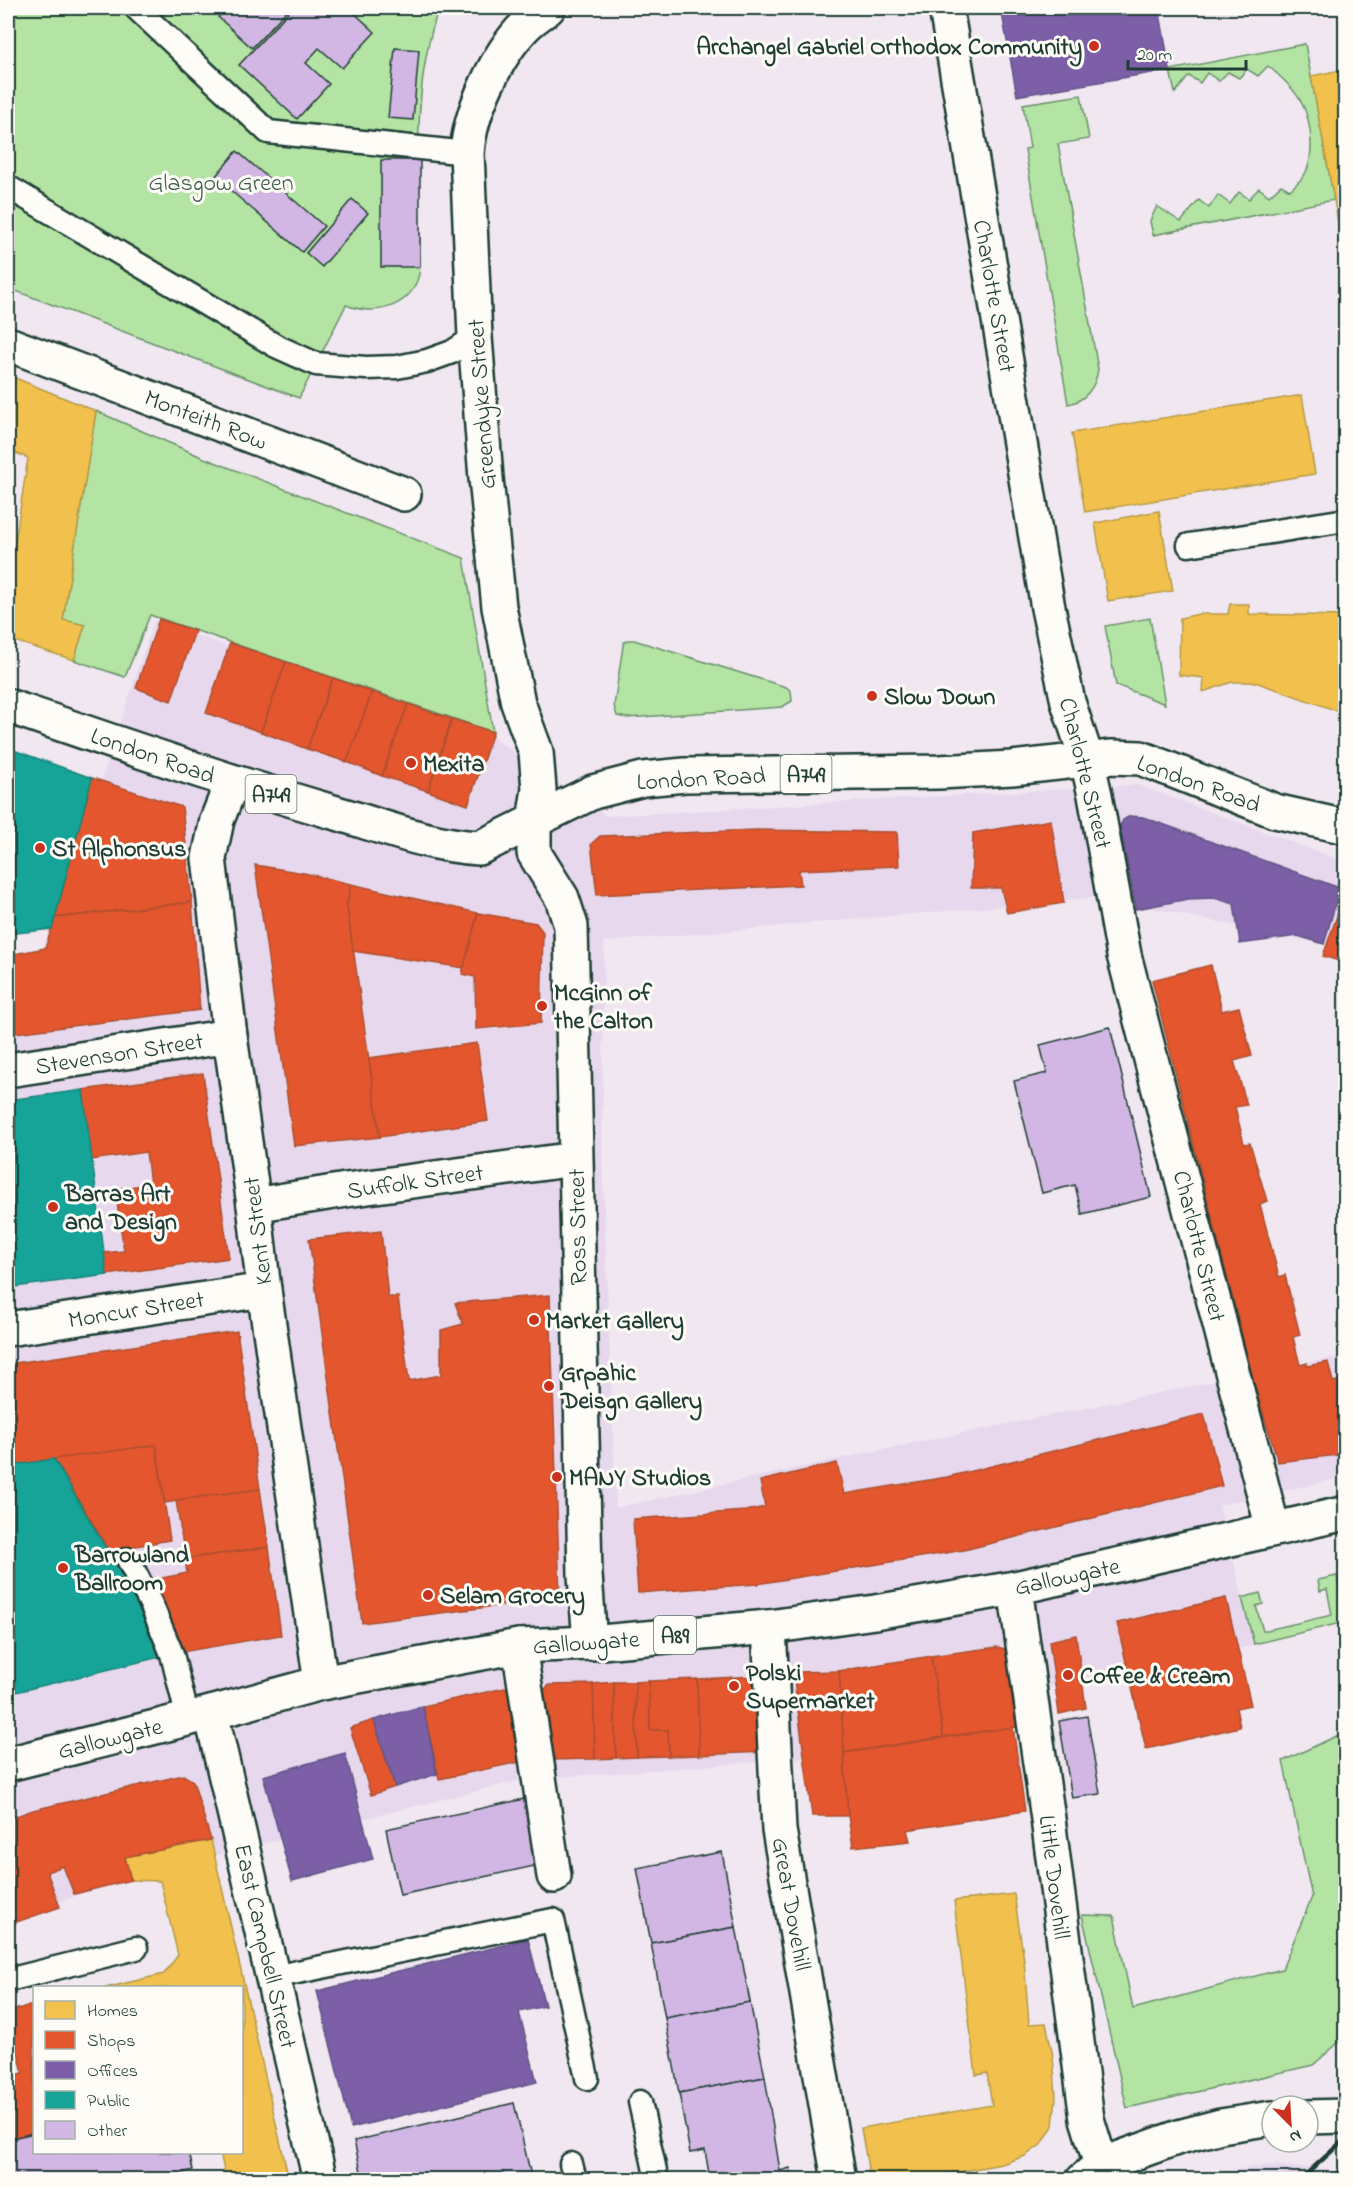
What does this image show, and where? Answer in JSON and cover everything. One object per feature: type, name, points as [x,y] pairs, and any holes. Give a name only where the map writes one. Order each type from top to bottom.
[{"type":"street","name":"Greendyke Street","points":[[534,821],[539,789],[536,752],[518,703],[499,606],[486,478],[475,337],[467,153],[475,117],[500,59],[528,23],[548,8]]},
{"type":"street","name":"Charlotte Street","points":[[946,8],[1048,608],[1068,702],[1087,760],[1124,955],[1273,1529]]},
{"type":"street","name":"Monteith Row","points":[[8,344],[404,494]]},
{"type":"street","name":"London Road","points":[[8,706],[232,782],[423,839],[462,847],[478,848],[593,792],[643,778],[685,775],[939,772],[1012,768],[1112,757],[1141,758],[1275,811],[1346,827]]},
{"type":"street","name":"Kent Street","points":[[232,782],[217,820],[209,858],[264,1290],[321,1683]]},
{"type":"street","name":"Ross Street","points":[[534,821],[534,853],[562,898],[571,926],[585,1575],[590,1643]]},
{"type":"street","name":"Stevenson Street","points":[[8,1070],[230,1036]]},
{"type":"street","name":"Suffolk Street","points":[[254,1205],[575,1159]]},
{"type":"street","name":"Moncur Street","points":[[8,1329],[264,1290]]},
{"type":"street","name":"Gallowgate","points":[[8,1764],[321,1683],[519,1646],[590,1643],[769,1627],[875,1612],[1015,1588],[1346,1513]]},
{"type":"street","name":"Little Dovehill","points":[[1015,1588],[1048,1819],[1092,2172]]},
{"type":"street","name":"Great Dovehill","points":[[769,1627],[779,1830],[839,2180]]},
{"type":"street","points":[[519,1646],[554,1876]]},
{"type":"street","name":"East Campbell Street","points":[[200,1716],[273,1977],[320,2180]]},
{"type":"street","points":[[1320,2117],[1346,2116]]},
{"type":"street","points":[[1092,2172],[1179,2137],[1211,2128],[1260,2120]]},
{"type":"lane","points":[[136,8],[268,132],[467,153]]},
{"type":"lane","points":[[8,187],[276,346],[316,364],[366,368],[397,367],[427,361],[452,352],[475,337]]},
{"type":"lane","points":[[1189,545],[1346,520]]},
{"type":"lane","points":[[128,1559],[152,1606],[200,1716]]},
{"type":"lane","points":[[273,1977],[553,1920],[587,2078]]},
{"type":"lane","points":[[8,1980],[136,1948]]},
{"type":"lane","points":[[640,2102],[657,2180]]},
{"type":"shaded area","points":[[154,621],[489,735],[607,816],[1138,785],[1345,862],[1345,949],[1101,897],[604,942],[602,1155],[616,1508],[861,1454],[1345,1355],[1345,1477],[1219,1505],[1255,1645],[971,1703],[846,1719],[846,1755],[521,1780],[138,1874],[8,1920],[8,955],[46,948]]},
{"type":"shaded area","points":[[1274,2165],[1345,2172],[1345,2179],[1203,2179],[1226,2171]]},
{"type":"green space","name":"Glasgow Green","points":[[8,8],[439,8],[430,39],[420,103],[418,169],[420,267],[412,291],[404,299],[383,309],[358,309],[346,305],[299,398],[8,288]]},
{"type":"green space","points":[[1305,44],[1334,200],[1153,235],[1150,221],[1157,206],[1181,222],[1199,200],[1209,208],[1218,195],[1230,204],[1239,192],[1249,199],[1259,188],[1269,196],[1281,185],[1290,190],[1305,175],[1310,155],[1310,132],[1305,109],[1294,91],[1268,66],[1258,76],[1247,69],[1239,78],[1228,72],[1219,81],[1207,73],[1200,83],[1189,76],[1175,93],[1170,70]]},
{"type":"green space","points":[[1081,95],[1089,139],[1058,144],[1098,369],[1089,392],[1080,400],[1068,404],[1025,149],[1030,148],[1023,104]]},
{"type":"green space","points":[[96,411],[204,458],[464,558],[493,732],[150,615],[125,677],[74,660],[85,625],[63,620]]},
{"type":"green space","points":[[1150,618],[1165,704],[1116,685],[1105,626]]},
{"type":"green space","points":[[628,640],[786,687],[791,691],[792,701],[782,707],[627,718],[617,716],[614,706],[623,646]]},
{"type":"green space","points":[[1337,1576],[1345,1622],[1254,1644],[1242,1598],[1260,1593],[1263,1604],[1256,1606],[1263,1631],[1332,1615],[1327,1589],[1320,1591],[1318,1580]]},
{"type":"green space","points":[[1345,1732],[1345,2037],[1313,2065],[1127,2108],[1082,1915],[1114,1916],[1133,2009],[1282,1969],[1312,1897],[1283,1761]]},
{"type":"building: Homes","points":[[1346,69],[1346,265],[1311,76]]},
{"type":"building: Homes","points":[[8,375],[96,411],[63,620],[85,625],[74,660],[8,639],[8,580],[28,458],[8,450]]},
{"type":"building: Homes","points":[[1302,395],[1315,474],[1085,512],[1072,433]]},
{"type":"building: Homes","points":[[1159,511],[1173,591],[1108,601],[1095,523]]},
{"type":"building: Homes","points":[[1230,604],[1249,604],[1249,614],[1344,616],[1346,613],[1346,714],[1255,682],[1232,682],[1203,692],[1204,678],[1179,675],[1180,618],[1199,614],[1228,614]]},
{"type":"building: Homes","points":[[211,1840],[289,2180],[226,2180],[220,2154],[243,2154],[243,1986],[113,1986],[164,1974],[178,1955],[160,1881],[131,1880],[125,1857]]},
{"type":"building: Homes","points":[[1014,1894],[1024,1960],[1029,2024],[1046,2023],[1053,2056],[1056,2097],[1053,2126],[1042,2144],[1025,2156],[1002,2164],[912,2180],[870,2180],[861,2128],[992,2105],[987,2073],[976,2075],[954,1901]]},
{"type":"building: Shops","points":[[159,619],[195,631],[171,701],[136,688]]},
{"type":"building: Shops","points":[[230,643],[286,662],[261,732],[206,713]]},
{"type":"building: Shops","points":[[286,662],[333,678],[307,749],[261,732]]},
{"type":"building: Shops","points":[[333,678],[372,692],[347,762],[307,749]]},
{"type":"building: Shops","points":[[372,692],[408,704],[382,776],[347,762]]},
{"type":"building: Shops","points":[[408,704],[452,719],[428,791],[382,776]]},
{"type":"building: Shops","points":[[452,719],[493,732],[468,805],[428,791]]},
{"type":"building: Shops","points":[[92,778],[182,807],[192,902],[55,918]]},
{"type":"building: Shops","points":[[1051,820],[1064,903],[1007,913],[1001,888],[971,888],[973,833]]},
{"type":"building: Shops","points":[[756,830],[897,832],[899,866],[799,870],[801,885],[597,895],[591,844],[600,836]]},
{"type":"building: Shops","points":[[255,865],[351,884],[347,905],[380,1137],[294,1146]]},
{"type":"building: Shops","points":[[351,884],[478,913],[464,968],[353,951],[347,905]]},
{"type":"building: Shops","points":[[1346,890],[1346,970],[1341,968],[1342,962],[1323,956]]},
{"type":"building: Shops","points":[[192,902],[200,1010],[8,1034],[8,955],[45,948],[55,918]]},
{"type":"building: Shops","points":[[478,913],[536,923],[543,932],[541,1023],[476,1029],[475,977],[462,974]]},
{"type":"building: Shops","points":[[1211,965],[1222,1011],[1239,1007],[1252,1056],[1234,1061],[1247,1105],[1235,1107],[1244,1144],[1250,1143],[1267,1201],[1260,1204],[1279,1277],[1285,1275],[1300,1335],[1293,1337],[1300,1365],[1328,1362],[1333,1382],[1346,1379],[1346,1454],[1278,1462],[1255,1387],[1152,980]]},
{"type":"building: Shops","points":[[477,1043],[488,1121],[380,1137],[369,1058]]},
{"type":"building: Shops","points":[[203,1073],[229,1258],[107,1275],[104,1253],[124,1251],[115,1189],[150,1184],[146,1152],[92,1160],[83,1090]]},
{"type":"building: Shops","points":[[381,1231],[388,1297],[398,1297],[409,1381],[441,1375],[441,1330],[463,1324],[455,1303],[550,1295],[560,1598],[362,1623],[309,1239]]},
{"type":"building: Shops","points":[[237,1331],[260,1489],[165,1503],[156,1445],[8,1466],[8,1364]]},
{"type":"building: Shops","points":[[1204,1414],[1222,1486],[964,1550],[757,1584],[638,1593],[633,1519],[745,1511],[765,1507],[760,1481],[837,1463],[844,1494],[947,1477]]},
{"type":"building: Shops","points":[[156,1445],[170,1540],[109,1551],[54,1459]]},
{"type":"building: Shops","points":[[260,1489],[269,1547],[185,1559],[176,1500]]},
{"type":"building: Shops","points":[[269,1547],[281,1635],[176,1653],[152,1580],[187,1573],[185,1559]]},
{"type":"building: Shops","points":[[1226,1598],[1251,1705],[1236,1708],[1240,1727],[1146,1749],[1117,1623]]},
{"type":"building: Shops","name":"Coffee & Cream","points":[[1076,1635],[1086,1708],[1059,1714],[1049,1641]]},
{"type":"building: Shops","points":[[997,1647],[1005,1649],[1009,1656],[1025,1726],[943,1737],[931,1656]]},
{"type":"building: Shops","points":[[931,1656],[943,1737],[844,1753],[839,1671]]},
{"type":"building: Shops","points":[[839,1671],[848,1816],[812,1816],[793,1672]]},
{"type":"building: Shops","points":[[757,1676],[763,1752],[699,1755],[697,1679]]},
{"type":"building: Shops","points":[[697,1679],[699,1755],[669,1756],[668,1730],[650,1730],[649,1681]]},
{"type":"building: Shops","points":[[649,1681],[650,1730],[668,1730],[669,1756],[637,1757],[635,1682]]},
{"type":"building: Shops","points":[[614,1682],[616,1758],[595,1759],[593,1684]]},
{"type":"building: Shops","points":[[614,1682],[635,1682],[637,1757],[616,1758]]},
{"type":"building: Shops","points":[[593,1684],[595,1759],[550,1760],[541,1693],[549,1685]]},
{"type":"building: Shops","points":[[514,1686],[529,1760],[439,1779],[423,1706]]},
{"type":"building: Shops","points":[[374,1720],[395,1787],[371,1795],[350,1728]]},
{"type":"building: Shops","points":[[1013,1727],[1025,1811],[907,1830],[910,1841],[853,1847],[848,1816],[844,1753]]},
{"type":"building: Shops","points":[[183,1775],[193,1781],[211,1840],[125,1857],[131,1880],[74,1894],[63,1866],[47,1872],[60,1907],[8,1925],[8,1819],[33,1810]]},
{"type":"building: Shops","points":[[33,2005],[33,2133],[8,2139],[8,2077],[23,2073],[8,2011]]},
{"type":"building: Offices","points":[[1001,8],[1159,8],[1170,70],[1017,96]]},
{"type":"building: Offices","points":[[1130,816],[1143,817],[1340,888],[1324,944],[1298,936],[1240,944],[1234,904],[1214,898],[1188,899],[1136,909],[1120,826],[1123,820]]},
{"type":"building: Offices","points":[[423,1706],[437,1774],[395,1787],[374,1720]]},
{"type":"building: Offices","points":[[345,1753],[373,1859],[292,1881],[263,1776]]},
{"type":"building: Offices","points":[[528,1939],[545,2006],[519,2012],[537,2082],[351,2128],[317,1991]]},
{"type":"building: Public","name":"St Alphonsus","points":[[8,748],[92,778],[52,929],[8,934]]},
{"type":"building: Public","name":"Barras Art and Design","points":[[83,1090],[107,1275],[8,1288],[8,1100]]},
{"type":"building: Public","name":"Barrowland Ballroom","points":[[54,1459],[168,1655],[8,1694],[8,1466]]},
{"type":"building: Other","points":[[227,8],[289,8],[252,48],[218,17]]},
{"type":"building: Other","points":[[292,8],[349,8],[375,32],[342,68],[319,48],[306,63],[329,84],[297,119],[239,65]]},
{"type":"building: Other","points":[[395,48],[419,50],[413,120],[388,118]]},
{"type":"building: Other","points":[[237,151],[324,226],[302,252],[215,177]]},
{"type":"building: Other","points":[[381,160],[420,160],[420,267],[381,267]]},
{"type":"building: Other","points":[[352,199],[368,213],[322,267],[306,253]]},
{"type":"building: Other","points":[[1110,1027],[1151,1197],[1082,1214],[1075,1185],[1042,1193],[1014,1081],[1047,1073],[1040,1045]]},
{"type":"building: Other","points":[[1087,1716],[1100,1794],[1072,1798],[1059,1721]]},
{"type":"building: Other","points":[[524,1799],[539,1865],[400,1895],[386,1829]]},
{"type":"building: Other","points":[[722,1852],[736,1927],[651,1943],[637,1868]]},
{"type":"building: Other","points":[[736,1927],[750,2002],[665,2018],[651,1943]]},
{"type":"building: Other","points":[[750,2002],[765,2077],[679,2093],[665,2018]]},
{"type":"building: Other","points":[[765,2077],[780,2171],[790,2168],[793,2180],[710,2180],[705,2150],[690,2153],[679,2093]]},
{"type":"building: Other","points":[[514,2103],[532,2180],[363,2180],[354,2141]]},
{"type":"building: Other","points":[[33,2133],[33,2154],[189,2154],[193,2170],[159,2180],[8,2180],[8,2139]]},
{"type":"railway","points":[[1300,2180],[1346,2138]]},
{"type":"railway","points":[[1329,2180],[1346,2165]]},
{"type":"place","name":"Archangel Gabriel Orthodox Community","points":[[1094,46]]},
{"type":"place","name":"Slow Down","points":[[872,696]]},
{"type":"place","name":"Mexita","points":[[411,763]]},
{"type":"place","name":"St Alphonsus","points":[[40,848]]},
{"type":"place","name":"McGinn of the Calton","points":[[542,1006]]},
{"type":"place","name":"Barras Art and Design","points":[[53,1207]]},
{"type":"place","name":"Market Gallery","points":[[534,1320]]},
{"type":"place","name":"Grpahic Deisgn Gallery","points":[[549,1386]]},
{"type":"place","name":"MANY Studios","points":[[557,1477]]},
{"type":"place","name":"Barrowland Ballroom","points":[[63,1568]]},
{"type":"place","name":"Selam Grocery","points":[[428,1595]]},
{"type":"place","name":"Coffee & Cream","points":[[1068,1675]]},
{"type":"place","name":"Polski Supermarket","points":[[734,1686]]}]
